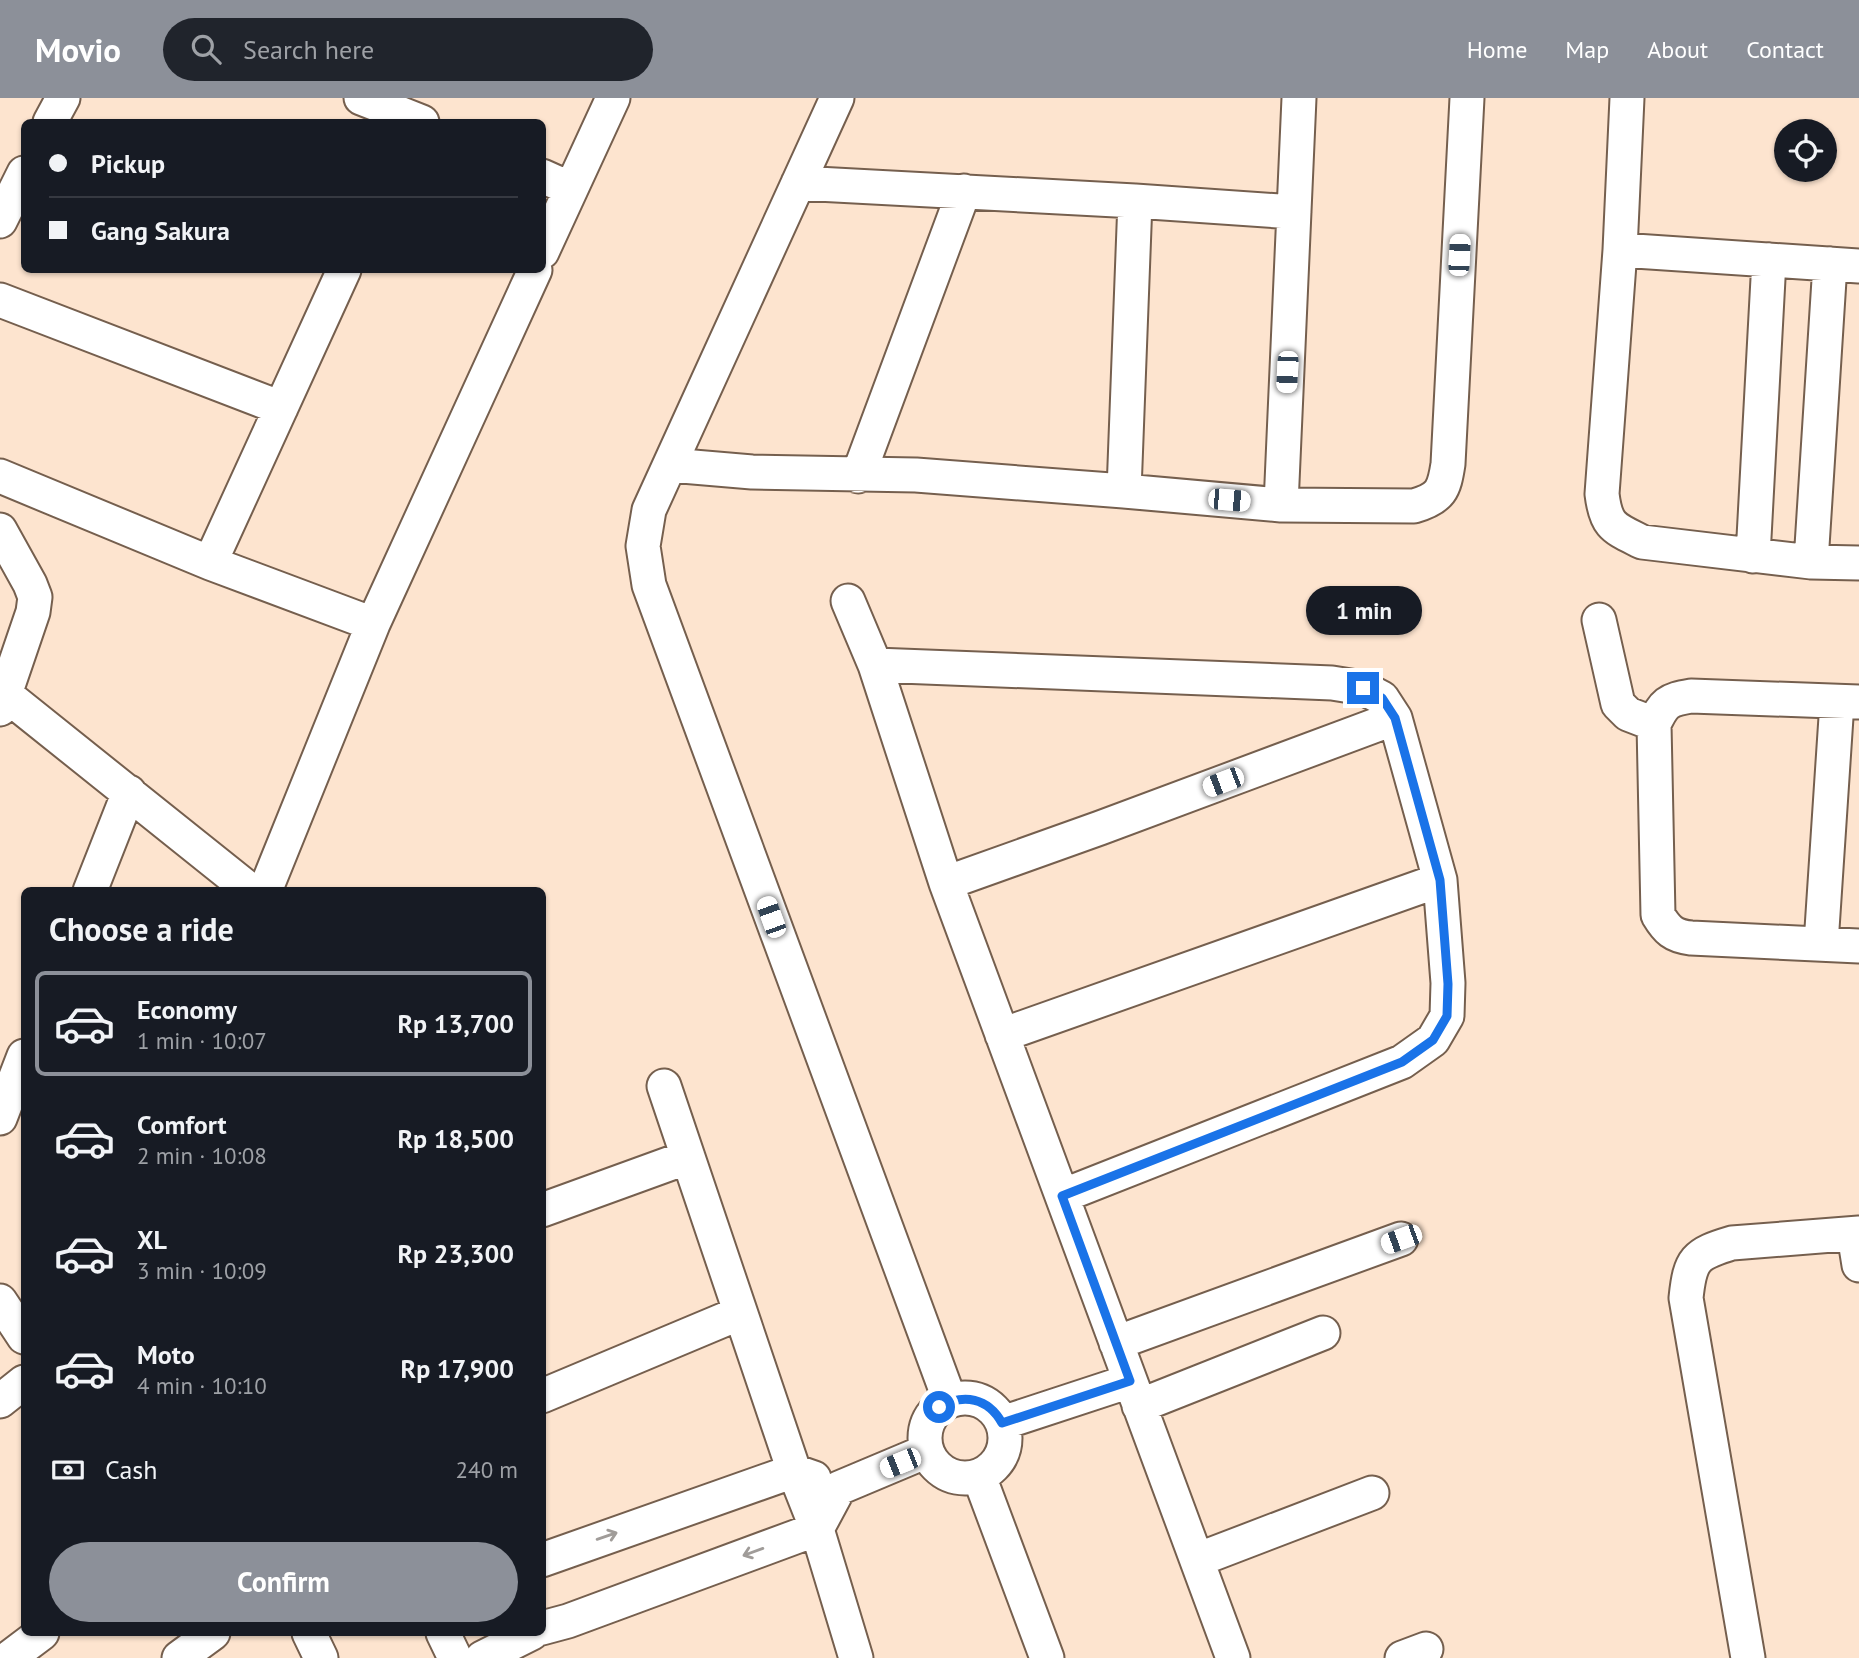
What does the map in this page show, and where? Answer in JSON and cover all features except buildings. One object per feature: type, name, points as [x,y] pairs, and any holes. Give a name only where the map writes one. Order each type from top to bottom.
[{"type":"street","points":[[52,119],[63,98]]},
{"type":"street","points":[[361,98],[416,115]]},
{"type":"street","points":[[546,234],[557,183],[613,98]]},
{"type":"street","points":[[837,98],[649,510],[643,546],[649,585],[950,1401]]},
{"type":"street","points":[[1281,505],[1299,98]]},
{"type":"street","points":[[670,465],[752,472],[916,475],[1281,505],[1414,506],[1429,502],[1445,484],[1448,464],[1467,98]]},
{"type":"street","points":[[1627,98],[1620,250],[1602,494],[1605,515],[1617,530],[1642,542],[1811,562],[1859,563]]},
{"type":"street","points":[[0,220],[21,179]]},
{"type":"street","points":[[799,183],[1294,212]]},
{"type":"street","points":[[858,476],[964,191]]},
{"type":"street","points":[[1124,491],[1135,201]]},
{"type":"street","points":[[1620,250],[1845,265],[1811,562]]},
{"type":"street","points":[[1753,556],[1769,260]]},
{"type":"street","points":[[210,563],[343,273]]},
{"type":"street","points":[[267,887],[373,624],[534,273]]},
{"type":"street","points":[[0,300],[281,408]]},
{"type":"street","points":[[0,476],[210,563],[373,624]]},
{"type":"street","points":[[0,530],[35,597],[33,612],[3,702],[129,793],[246,887]]},
{"type":"street","points":[[848,601],[875,666],[946,883],[1233,1658]]},
{"type":"street","points":[[1599,620],[1618,704],[1628,714],[1654,724]]},
{"type":"street","points":[[875,666],[1332,683],[1363,688],[1382,698],[1395,718],[1440,880],[1448,984],[1447,1016],[1433,1040],[1402,1062],[1062,1196]]},
{"type":"street","points":[[1821,944],[1848,702],[1690,696],[1675,699],[1662,706],[1654,724],[1658,915],[1666,929],[1677,936],[1691,938],[1859,946]]},
{"type":"street","points":[[946,883],[1395,718]]},
{"type":"street","points":[[92,887],[129,793]]},
{"type":"street","points":[[1002,1035],[1440,880]]},
{"type":"street","points":[[0,1118],[21,1064]]},
{"type":"street","points":[[664,1086],[794,1471],[817,1529],[856,1658]]},
{"type":"street","points":[[546,1209],[688,1157]]},
{"type":"street","points":[[1116,1343],[1401,1239]]},
{"type":"street","points":[[1748,1658],[1686,1298],[1688,1276],[1696,1258],[1732,1243],[1857,1244]]},
{"type":"street","points":[[0,1301],[21,1332]]},
{"type":"street","points":[[546,1394],[740,1313]]},
{"type":"street","points":[[1002,1423],[1135,1393],[1323,1332]]},
{"type":"street","points":[[0,1401],[21,1384]]},
{"type":"street","points":[[962,1398],[986,1404],[996,1412],[1002,1423],[1005,1436],[998,1460],[979,1476],[954,1477],[943,1472],[927,1451],[925,1440],[932,1416],[939,1407],[950,1401],[962,1398]]},
{"type":"street","points":[[546,1627],[817,1529],[839,1488],[927,1451]]},
{"type":"street","points":[[546,1559],[794,1471],[839,1488]]},
{"type":"street","points":[[979,1476],[1047,1658]]},
{"type":"street","points":[[1197,1560],[1372,1493]]},
{"type":"street","points":[[9,1658],[38,1636]]},
{"type":"street","points":[[179,1658],[210,1636]]},
{"type":"street","points":[[310,1636],[321,1658]]},
{"type":"street","points":[[444,1636],[455,1658]]},
{"type":"street","points":[[482,1658],[526,1636]]},
{"type":"route","points":[[939,1407],[962,1398],[974,1399],[996,1412],[1002,1423],[1130,1381],[1062,1196],[1402,1062],[1433,1040],[1447,1016],[1448,984],[1440,880],[1395,718],[1382,698],[1363,688]]}]
